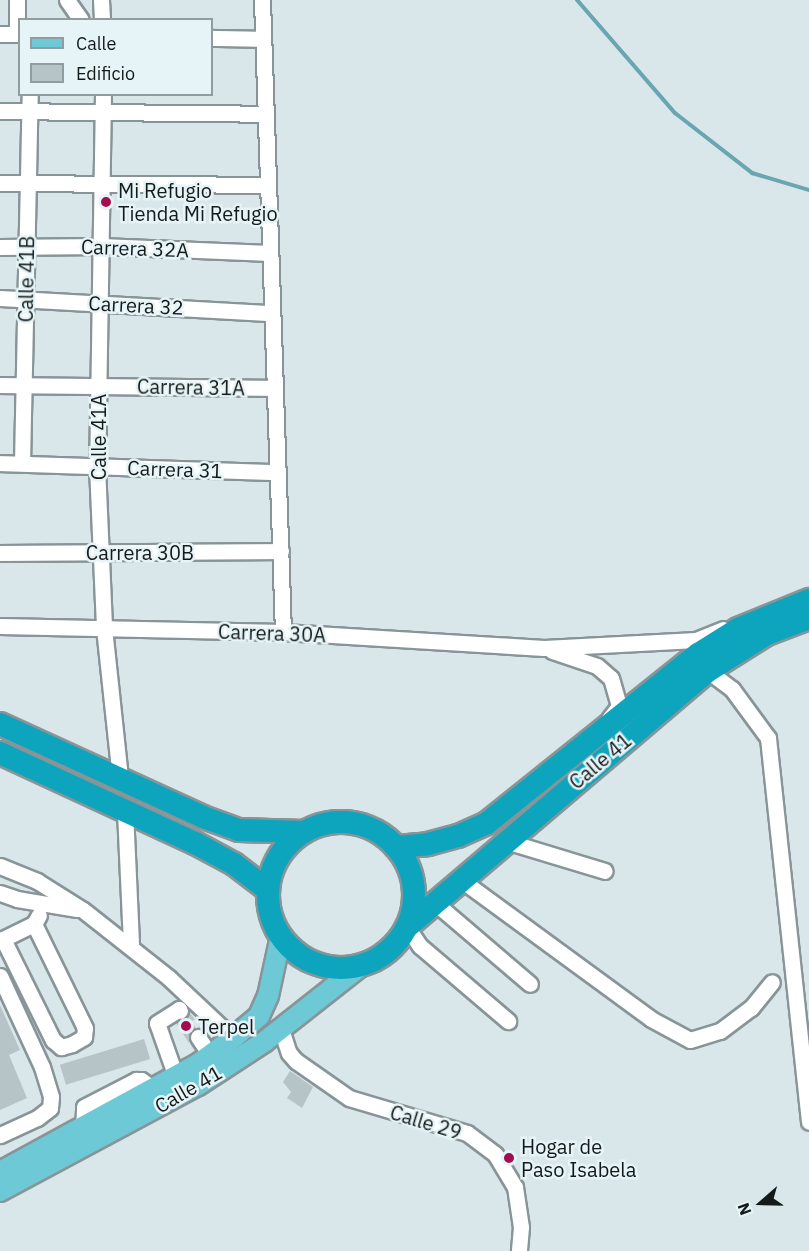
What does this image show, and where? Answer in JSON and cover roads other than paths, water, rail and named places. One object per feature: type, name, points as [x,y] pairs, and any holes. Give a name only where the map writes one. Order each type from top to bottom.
[{"type":"highway","name":"Calle 41","points":[[407,927],[460,879],[708,671],[805,607]]},
{"type":"highway","name":"Calle 41","points":[[396,847],[438,841],[487,823],[698,654],[738,628],[805,607]]},
{"type":"highway","points":[[0,724],[203,817],[239,830],[304,832]]},
{"type":"highway","points":[[0,753],[195,843],[234,864],[268,890]]},
{"type":"highway","points":[[352,822],[376,831],[396,847],[409,868],[414,904],[407,927],[383,955],[362,965],[344,968],[326,966],[301,955],[281,936],[271,914],[268,890],[271,873],[279,856],[290,842],[304,832],[327,823],[352,822]]},
{"type":"main road","name":"Calle 41","points":[[0,1172],[176,1077],[211,1056],[233,1038],[259,1016],[281,936]]},
{"type":"main road","name":"Calle 41","points":[[0,1191],[198,1085],[281,1029],[362,965]]},
{"type":"street","points":[[0,34],[18,34],[17,0]]},
{"type":"street","points":[[67,0],[80,18]]},
{"type":"street","points":[[101,0],[102,18]]},
{"type":"street","points":[[262,0],[283,632]]},
{"type":"street","points":[[213,38],[263,39]]},
{"type":"street","name":"Calle 41B","points":[[22,463],[30,96]]},
{"type":"street","name":"Calle 41A","points":[[103,96],[97,466],[104,628],[120,778]]},
{"type":"street","points":[[0,111],[266,114]]},
{"type":"street","points":[[0,183],[268,185]]},
{"type":"street","name":"Carrera 32A","points":[[0,247],[101,246],[270,253]]},
{"type":"street","name":"Carrera 32","points":[[0,298],[272,313]]},
{"type":"street","name":"Carrera 31A","points":[[0,385],[275,388]]},
{"type":"street","name":"Carrera 31","points":[[0,463],[278,472]]},
{"type":"street","name":"Carrera 30B","points":[[0,553],[280,551]]},
{"type":"street","points":[[544,648],[696,640],[773,606],[805,607]]},
{"type":"street","name":"Carrera 30A","points":[[0,627],[283,632],[544,648]]},
{"type":"street","points":[[544,648],[597,666],[611,678],[619,706],[600,732]]},
{"type":"street","points":[[708,671],[732,689],[768,738],[809,1122]]},
{"type":"street","points":[[125,811],[131,945]]},
{"type":"street","points":[[506,841],[605,871]]},
{"type":"street","points":[[0,866],[37,881],[83,910],[131,945],[233,1038]]},
{"type":"street","points":[[460,879],[651,1019],[690,1040],[720,1031],[751,1008],[772,982]]},
{"type":"street","points":[[0,893],[83,910]]},
{"type":"street","points":[[434,902],[530,984]]},
{"type":"street","points":[[34,924],[86,1028],[84,1036],[72,1044],[61,1047],[53,1040],[1,939],[34,924],[46,904]]},
{"type":"street","points":[[407,927],[420,946],[508,1021]]},
{"type":"street","points":[[0,976],[42,1067],[51,1097],[50,1108],[0,1135]]},
{"type":"street","points":[[176,1077],[156,1023],[179,1010],[191,999]]},
{"type":"street","name":"Calle 29","points":[[281,1029],[289,1053],[296,1061],[349,1098],[467,1133],[495,1154],[515,1187],[521,1227],[519,1251]]},
{"type":"street","points":[[198,1037],[211,1056]]},
{"type":"waterway","points":[[577,0],[675,113],[752,173],[809,190]]},
{"type":"tunnel","points":[[180,1011],[198,1037]]},
{"type":"place","name":"Mi Refugio Tienda Mi Refugio","points":[[106,202]]},
{"type":"place","name":"Terpel","points":[[186,1026]]},
{"type":"place","name":"Hogar de Paso Isabela","points":[[509,1158]]}]
